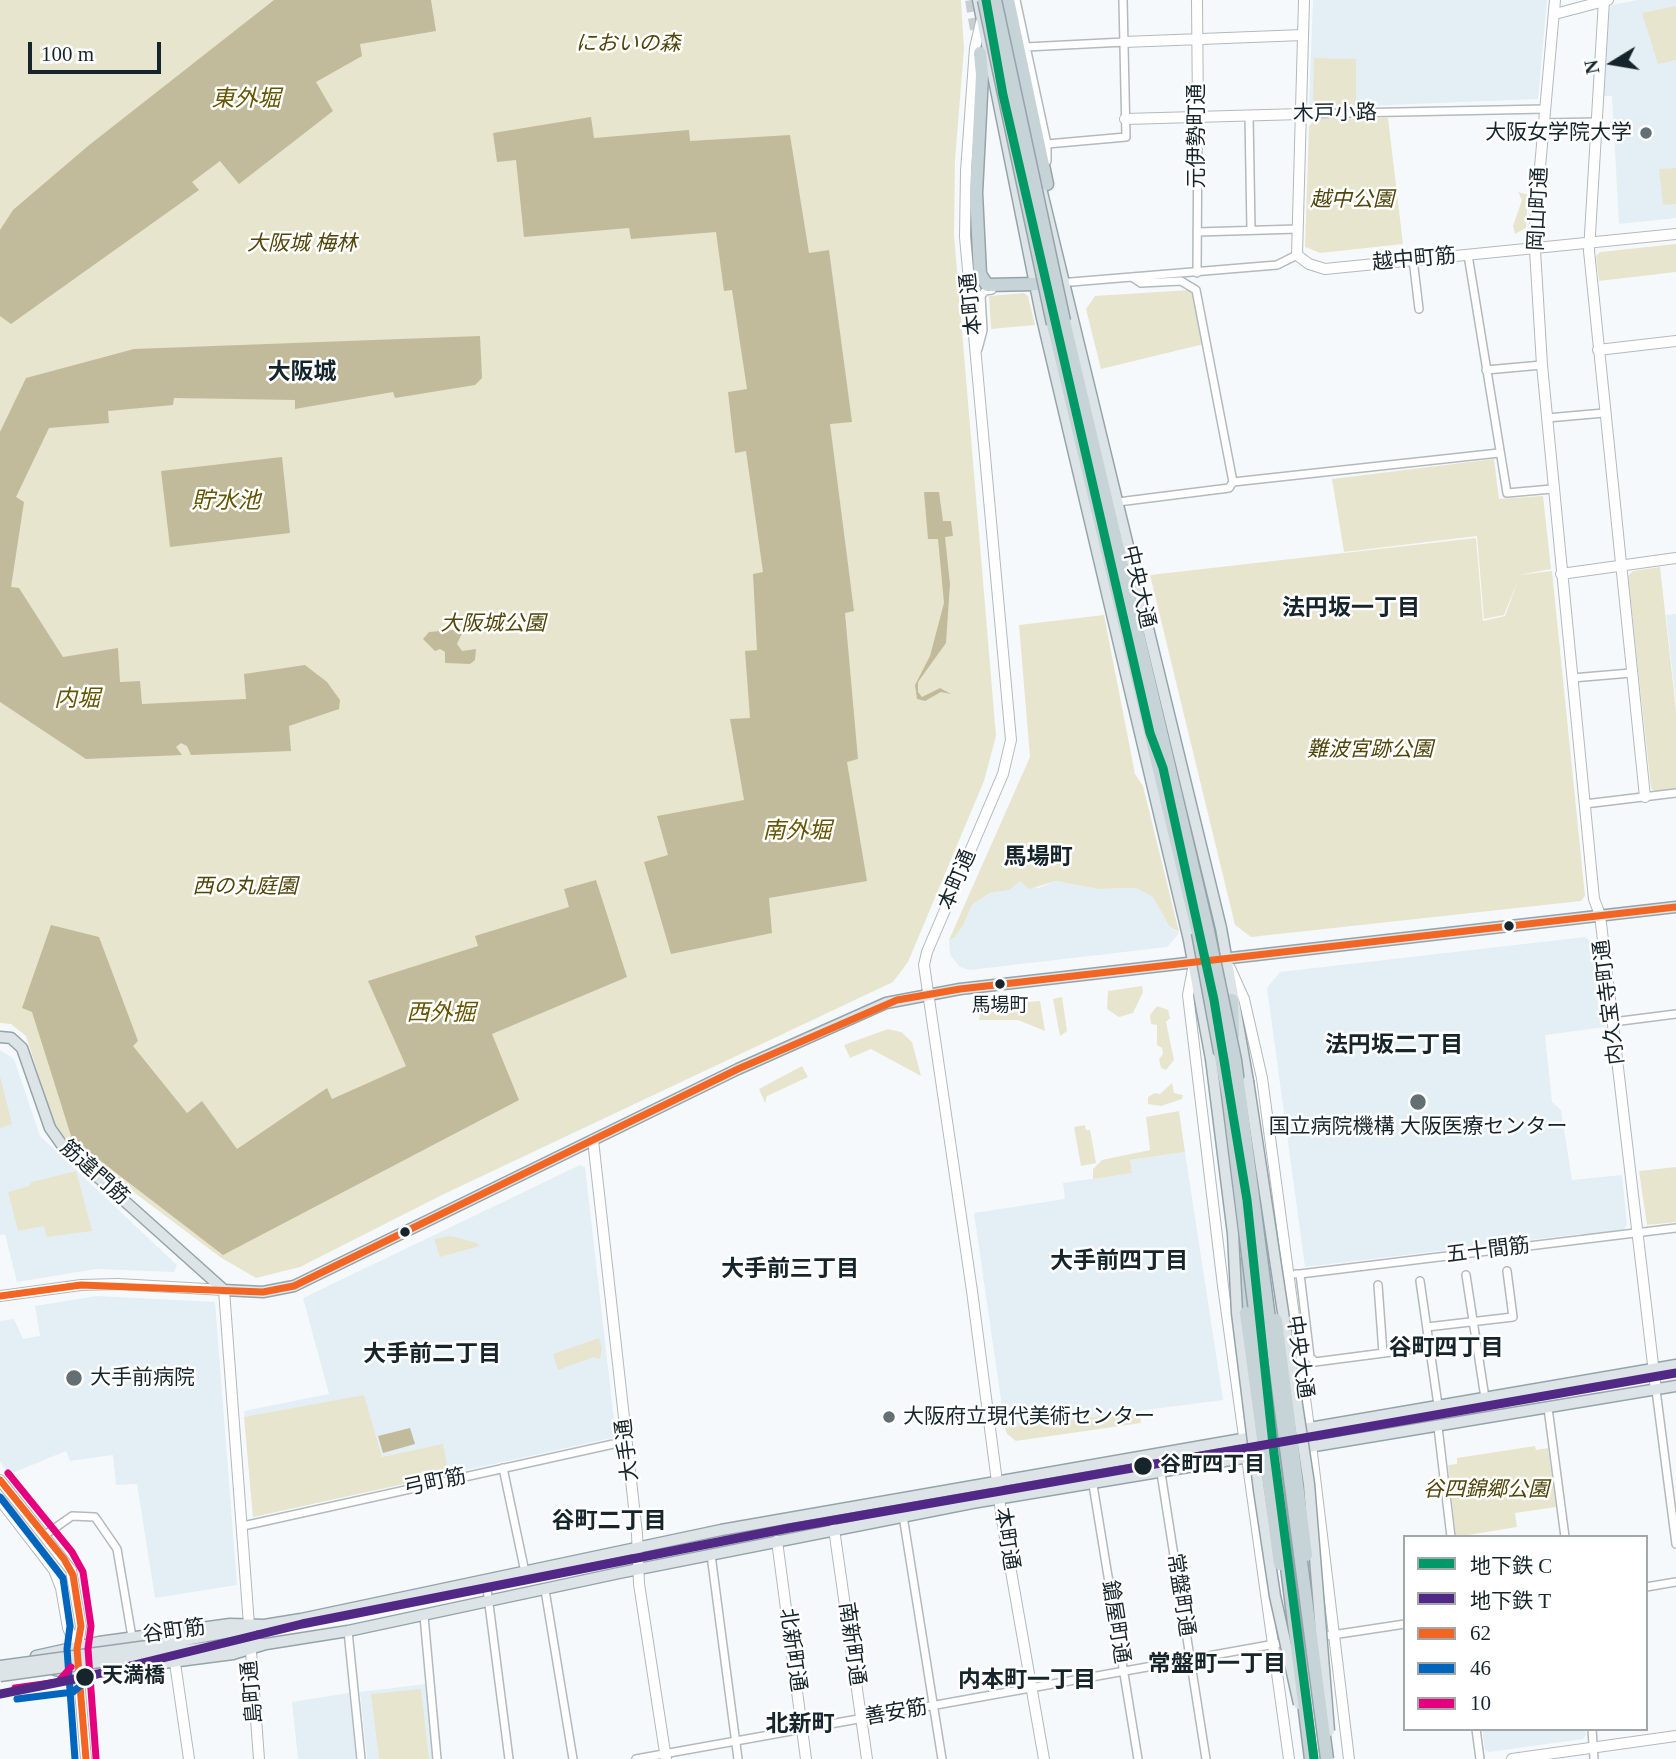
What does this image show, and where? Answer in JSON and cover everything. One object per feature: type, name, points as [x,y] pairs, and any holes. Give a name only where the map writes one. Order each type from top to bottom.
[{"type":"highway","points":[[986,0],[1023,192],[1090,454]]},
{"type":"highway","points":[[996,0],[1030,176],[1090,454],[1235,1060],[1329,1759]]},
{"type":"highway","points":[[1008,0],[1047,184]]},
{"type":"highway","points":[[980,53],[982,75],[976,184],[980,274],[986,285],[1036,284]]},
{"type":"highway","points":[[1191,883],[1224,1068],[1310,1759]]},
{"type":"highway","points":[[1232,1000],[1299,1486],[1312,1645]]},
{"type":"highway","points":[[1233,1234],[1268,1489],[1297,1647]]},
{"type":"main road","name":"中央大通","points":[[978,0],[1036,284],[1194,963],[1211,1059],[1233,1234],[1237,1313],[1259,1490],[1275,1596],[1310,1759]]},
{"type":"main road","name":"中央大通","points":[[996,0],[1018,104],[1049,214],[1118,502],[1226,960],[1232,1000]]},
{"type":"main road","points":[[224,1290],[262,1292],[294,1286],[738,1069],[886,1003],[928,994],[1676,907]]},
{"type":"main road","name":"筋違門筋","points":[[0,1037],[11,1038],[22,1048],[50,1128],[62,1145],[224,1290]]},
{"type":"main road","name":"中央大通","points":[[1244,1081],[1291,1347],[1309,1485],[1329,1759]]},
{"type":"main road","name":"谷町筋","points":[[0,1664],[132,1637],[230,1624],[247,1627],[264,1625],[486,1581],[638,1547],[997,1480],[1676,1365]]},
{"type":"main road","points":[[0,1664],[163,1648],[249,1647],[348,1632],[639,1569],[903,1516],[1676,1386]]},
{"type":"main road","points":[[0,1677],[163,1648],[247,1627]]},
{"type":"main road","name":"谷町筋","points":[[0,1677],[59,1669],[79,1674],[174,1663],[249,1647]]},
{"type":"street","name":"本町通","points":[[986,0],[975,48],[965,207],[974,342],[978,349],[1011,740],[1003,774],[927,952],[924,965],[999,1499],[1044,1759]]},
{"type":"street","name":"中央大通","points":[[1016,0],[1046,144],[1049,214]]},
{"type":"street","points":[[1046,144],[1126,137],[1124,0]]},
{"type":"street","name":"元伊勢町通","points":[[1197,0],[1197,273]]},
{"type":"street","points":[[978,349],[983,330],[983,293],[1036,284],[1276,265],[1297,255],[1304,0]]},
{"type":"street","name":"岡山町通","points":[[1547,418],[1536,249],[1555,0]]},
{"type":"street","points":[[1555,14],[1606,1],[1590,243],[1604,413],[1645,797]]},
{"type":"street","points":[[1026,47],[1303,35]]},
{"type":"street","name":"木戸小路","points":[[1125,119],[1198,115],[1545,109]]},
{"type":"street","points":[[1249,115],[1251,230]]},
{"type":"street","points":[[1544,123],[1596,122]]},
{"type":"street","points":[[1197,232],[1298,229]]},
{"type":"street","name":"越中町筋","points":[[1297,255],[1312,265],[1325,269],[1676,234]]},
{"type":"street","points":[[1468,255],[1507,493],[1552,489]]},
{"type":"street","points":[[1413,259],[1419,309]]},
{"type":"street","points":[[1118,502],[1229,488],[1233,482],[1196,290],[1181,281],[1141,283],[1132,277]]},
{"type":"street","points":[[1598,350],[1676,341]]},
{"type":"street","points":[[1486,370],[1542,365]]},
{"type":"street","points":[[1547,418],[1604,413]]},
{"type":"street","name":"内久宝寺町通","points":[[1547,418],[1594,899],[1600,915],[1676,1544]]},
{"type":"street","points":[[1233,482],[1499,453]]},
{"type":"street","points":[[1561,574],[1676,558]]},
{"type":"street","points":[[1572,678],[1631,674]]},
{"type":"street","points":[[1585,804],[1676,793]]},
{"type":"street","name":"中央大通","points":[[1226,960],[1244,999],[1255,1041],[1289,1275],[1349,1759]]},
{"type":"street","name":"中央大通","points":[[1194,963],[1188,995],[1244,1438],[1289,1759]]},
{"type":"street","points":[[1613,1022],[1676,1014]]},
{"type":"street","name":"大手通","points":[[593,1140],[639,1569],[666,1756]]},
{"type":"street","name":"五十間筋","points":[[1289,1275],[1676,1228]]},
{"type":"street","points":[[1427,1327],[1513,1317],[1507,1271]]},
{"type":"street","points":[[1300,1274],[1312,1361],[1430,1347]]},
{"type":"street","points":[[1466,1275],[1485,1398]]},
{"type":"street","points":[[1420,1281],[1438,1405]]},
{"type":"street","points":[[0,1296],[81,1285],[118,1284],[224,1290]]},
{"type":"street","points":[[1378,1285],[1383,1353]]},
{"type":"street","name":"島町通","points":[[224,1290],[243,1526],[247,1627],[259,1759]]},
{"type":"street","points":[[1548,1408],[1565,1535]]},
{"type":"street","points":[[1438,1427],[1451,1535]]},
{"type":"street","name":"弓町筋","points":[[243,1526],[627,1441]]},
{"type":"street","points":[[503,1468],[525,1572]]},
{"type":"street","name":"常盤町通","points":[[1161,1473],[1206,1759]]},
{"type":"street","points":[[0,1480],[71,1570],[76,1586],[81,1626],[77,1649]]},
{"type":"street","name":"鎗屋町通","points":[[1093,1485],[1138,1759]]},
{"type":"street","points":[[0,1500],[54,1570],[77,1649],[86,1759]]},
{"type":"street","points":[[45,1535],[72,1516],[95,1517],[117,1549],[132,1637]]},
{"type":"street","points":[[903,1516],[942,1759]]},
{"type":"street","name":"南新町通","points":[[834,1529],[867,1759]]},
{"type":"street","name":"北新町通","points":[[777,1541],[806,1759]]},
{"type":"street","points":[[711,1555],[738,1759]]},
{"type":"street","points":[[486,1581],[509,1759]]},
{"type":"street","points":[[1648,1587],[1676,1582]]},
{"type":"street","points":[[545,1590],[573,1759]]},
{"type":"street","points":[[424,1616],[438,1759]]},
{"type":"street","name":"善安筋","points":[[636,1759],[666,1756],[1273,1644],[1403,1624]]},
{"type":"street","points":[[348,1632],[361,1759]]},
{"type":"street","points":[[174,1663],[189,1759]]},
{"type":"street","points":[[1476,1731],[1480,1759]]},
{"type":"street","points":[[1592,1731],[1594,1759]]},
{"type":"street","points":[[1511,1759],[1676,1736]]},
{"type":"shaded area","points":[[1313,0],[1547,0],[1538,99],[1313,108],[1309,104]]},
{"type":"shaded area","name":"大阪女学院大学","points":[[1637,0],[1676,0],[1676,218],[1619,224],[1612,96],[1603,96],[1609,10],[1612,5]]},
{"type":"shaded area","points":[[1676,614],[1676,703],[1666,615]]},
{"type":"shaded area","points":[[1020,881],[1038,888],[1056,881],[1098,889],[1136,888],[1153,897],[1169,926],[1179,933],[1167,947],[970,970],[960,967],[950,955],[949,940],[954,938],[963,926],[972,905],[990,893],[1009,890],[1015,882]]},
{"type":"shaded area","name":"国立病院機構 大阪医療センター","points":[[1585,937],[1595,945],[1605,1027],[1545,1035],[1552,1102],[1561,1110],[1572,1180],[1622,1175],[1627,1224],[1622,1233],[1589,1236],[1579,1234],[1305,1267],[1267,988],[1280,972]]},
{"type":"shaded area","points":[[0,1050],[14,1059],[40,1136],[177,1265],[174,1272],[96,1269],[17,1282],[5,1234],[0,1235]]},
{"type":"shaded area","points":[[1185,1152],[1223,1400],[1005,1428],[974,1213],[1065,1199],[1063,1183],[1131,1173],[1130,1160]]},
{"type":"shaded area","points":[[580,1165],[585,1167],[616,1437],[253,1517],[244,1411],[329,1394],[303,1298]]},
{"type":"shaded area","points":[[97,1296],[215,1302],[237,1585],[155,1598],[137,1484],[116,1485],[113,1455],[70,1461],[66,1451],[10,1474],[0,1462],[0,1321],[14,1319],[23,1339],[40,1336],[35,1306]]},
{"type":"shaded area","points":[[426,1684],[433,1759],[367,1759],[360,1692]]},
{"type":"shaded area","points":[[349,1693],[356,1759],[298,1759],[292,1702]]},
{"type":"shaded area","points":[[1482,1731],[1585,1731],[1583,1739],[1489,1752],[1485,1750]]},
{"type":"green space","name":"大阪城公園","points":[[0,0],[961,0],[964,49],[955,160],[954,235],[996,736],[984,781],[908,962],[893,982],[444,1194],[300,1267],[256,1278],[220,1257],[67,1142],[54,1123],[26,1036],[11,1024],[0,1023]]},
{"type":"green space","points":[[1676,6],[1676,60],[1658,64],[1642,13]]},
{"type":"green space","points":[[1314,58],[1356,59],[1356,105],[1313,105]]},
{"type":"green space","name":"越中公園","points":[[1388,118],[1403,244],[1320,253],[1305,247],[1309,126],[1315,119]]},
{"type":"green space","points":[[1676,168],[1676,204],[1663,205],[1659,169]]},
{"type":"green space","points":[[1518,192],[1528,195],[1526,228],[1515,234],[1513,226],[1522,200]]},
{"type":"green space","points":[[1676,244],[1676,272],[1599,281],[1596,256],[1600,252]]},
{"type":"green space","points":[[1189,290],[1194,297],[1204,344],[1101,369],[1086,309],[1095,296]]},
{"type":"green space","points":[[1024,293],[1028,296],[1035,325],[991,329],[989,296]]},
{"type":"green space","name":"難波宮跡公園","points":[[1494,459],[1499,499],[1543,496],[1551,569],[1519,575],[1552,571],[1585,896],[1581,901],[1251,937],[1235,925],[1150,575],[1476,538],[1483,621],[1505,616],[1519,578],[1504,615],[1484,619],[1477,536],[1344,552],[1332,479]]},
{"type":"green space","points":[[1660,567],[1676,710],[1676,789],[1654,791],[1651,788],[1628,576],[1633,571]]},
{"type":"green space","points":[[1104,615],[1135,774],[1143,786],[1179,932],[1169,926],[1153,897],[1136,888],[1098,889],[1056,881],[1029,889],[1020,881],[1009,890],[990,893],[972,905],[963,926],[954,938],[949,940],[1030,757],[1019,625]]},
{"type":"green space","points":[[1142,986],[1143,992],[1133,1013],[1119,1017],[1107,1009],[1108,991]]},
{"type":"green space","points":[[1062,997],[1067,1031],[1060,1036],[1053,999]]},
{"type":"green space","points":[[1040,1001],[1045,1031],[1018,1020],[979,1020],[982,1006]]},
{"type":"green space","points":[[1157,1006],[1168,1010],[1170,1018],[1166,1022],[1174,1060],[1166,1070],[1161,1068],[1159,1059],[1163,1054],[1162,1048],[1157,1045],[1157,1025],[1151,1024],[1150,1015]]},
{"type":"green space","points":[[888,1029],[901,1032],[912,1042],[921,1076],[871,1049],[850,1058],[844,1045]]},
{"type":"green space","points":[[802,1066],[808,1077],[767,1096],[765,1103],[759,1089]]},
{"type":"green space","points":[[0,1076],[12,1124],[0,1128]]},
{"type":"green space","points":[[1172,1083],[1174,1093],[1183,1095],[1182,1099],[1161,1106],[1148,1104],[1148,1097],[1155,1093],[1160,1094]]},
{"type":"green space","points":[[1179,1111],[1185,1152],[1130,1160],[1132,1173],[1093,1179],[1093,1169],[1102,1160],[1150,1150],[1146,1117]]},
{"type":"green space","points":[[1085,1125],[1086,1130],[1090,1130],[1096,1163],[1081,1166],[1074,1127]]},
{"type":"green space","points":[[1676,1167],[1676,1222],[1647,1225],[1639,1171]]},
{"type":"green space","points":[[76,1171],[92,1231],[47,1237],[44,1226],[18,1231],[8,1192],[29,1186],[32,1182]]},
{"type":"green space","points":[[451,1236],[480,1246],[440,1257],[434,1239]]},
{"type":"green space","points":[[599,1338],[602,1348],[600,1359],[594,1357],[558,1370],[553,1354]]},
{"type":"green space","points":[[364,1395],[382,1457],[443,1444],[449,1474],[253,1517],[244,1417]]},
{"type":"green space","points":[[1140,1411],[1141,1423],[1016,1441],[1007,1434],[1005,1428]]},
{"type":"green space","name":"谷四錦郷公園","points":[[1535,1446],[1536,1450],[1548,1448],[1556,1507],[1515,1513],[1517,1527],[1456,1535],[1448,1465],[1457,1464],[1457,1458]]},
{"type":"green space","points":[[896,1505],[897,1508],[806,1525],[748,1530]]},
{"type":"green space","points":[[421,1689],[429,1759],[379,1759],[371,1694]]},
{"type":"water","name":"東外堀","points":[[274,0],[431,0],[436,31],[360,44],[362,56],[316,82],[333,111],[239,184],[220,161],[192,182],[199,190],[11,324],[0,316],[0,230],[13,210],[88,146]]},
{"type":"water","name":"南外堀","points":[[591,117],[594,138],[689,130],[690,141],[790,135],[809,253],[829,250],[852,422],[830,424],[854,611],[845,613],[858,759],[847,762],[867,881],[769,898],[772,933],[671,954],[644,862],[668,855],[657,816],[744,800],[730,719],[750,718],[745,651],[757,650],[753,574],[763,572],[746,451],[735,453],[728,392],[747,389],[732,290],[724,291],[716,232],[631,239],[629,228],[524,237],[516,160],[497,162],[493,133]]},
{"type":"water","name":"内堀","points":[[480,336],[482,378],[475,385],[395,398],[393,392],[295,409],[295,400],[174,398],[173,405],[108,411],[109,423],[49,428],[16,497],[24,502],[11,587],[19,588],[63,657],[118,648],[120,682],[140,681],[142,704],[246,699],[244,674],[305,665],[327,682],[340,700],[339,709],[289,726],[291,751],[191,755],[187,746],[181,743],[176,747],[182,755],[86,759],[0,702],[0,432],[26,378],[134,349]]},
{"type":"water","name":"貯水池","points":[[282,457],[290,533],[170,547],[161,471]]},
{"type":"water","points":[[924,492],[939,492],[943,521],[951,521],[953,536],[945,537],[950,584],[946,643],[918,682],[918,692],[922,697],[940,688],[951,694],[941,692],[925,701],[917,699],[915,685],[930,656],[944,603],[938,539],[928,539]]},
{"type":"water","points":[[464,629],[457,644],[462,651],[476,649],[475,660],[470,664],[445,663],[445,652],[440,649],[435,651],[423,639],[429,632]]},
{"type":"water","name":"西外掘","points":[[596,880],[627,977],[492,1034],[519,1100],[223,1255],[72,1139],[32,1012],[22,1008],[51,925],[99,937],[138,1041],[133,1046],[187,1113],[202,1101],[237,1149],[327,1088],[332,1099],[406,1066],[368,981],[478,946],[475,936],[569,907],[564,889]]},
{"type":"water","points":[[410,1428],[415,1444],[383,1453],[378,1436]]},
{"type":"tunnel","points":[[971,0],[978,42]]},
{"type":"metro line","name":"C","points":[[986,0],[1003,95],[1150,733],[1163,768],[1214,1000],[1247,1200],[1274,1454],[1314,1759]]},
{"type":"metro line","name":"T","points":[[0,1694],[85,1677],[302,1624],[789,1528],[1676,1373]]},
{"type":"transit line","name":"62","points":[[0,1296],[81,1285],[263,1292],[294,1286],[738,1069],[897,1000],[960,989],[1676,907]]},
{"type":"transit line","name":"10","points":[[8,1473],[72,1552],[83,1572],[91,1626],[88,1649],[96,1758]]},
{"type":"transit line","name":"62","points":[[0,1480],[64,1559],[73,1575],[81,1626],[77,1649],[86,1759]]},
{"type":"transit line","name":"46","points":[[0,1497],[63,1578],[70,1626],[67,1649],[75,1759]]},
{"type":"transit line","name":"10","points":[[15,1688],[58,1682],[71,1667]]},
{"type":"transit line","name":"46","points":[[17,1699],[73,1692],[86,1681]]},
{"type":"place","name":"大阪女学院大学","points":[[1646,133]]},
{"type":"place","name":"馬場町","points":[[1000,984]]},
{"type":"place","name":"国立病院機構 大阪医療センター","points":[[1418,1102]]},
{"type":"place","name":"大手前病院","points":[[74,1378]]},
{"type":"place","name":"大阪府立現代美術センター","points":[[889,1417]]},
{"type":"place","name":"谷町四丁目","points":[[1143,1466]]},
{"type":"place","name":"天満橋","points":[[85,1677]]},
{"type":"district","name":"大阪城","points":[[302,373]]},
{"type":"district","name":"法円坂一丁目","points":[[1351,609]]},
{"type":"district","name":"馬場町","points":[[1038,858]]},
{"type":"district","name":"法円坂二丁目","points":[[1394,1046]]},
{"type":"district","name":"大手前四丁目","points":[[1119,1262]]},
{"type":"district","name":"大手前三丁目","points":[[790,1270]]},
{"type":"district","name":"谷町四丁目","points":[[1446,1349]]},
{"type":"district","name":"大手前二丁目","points":[[432,1355]]},
{"type":"district","name":"谷町二丁目","points":[[609,1522]]},
{"type":"district","name":"常盤町一丁目","points":[[1217,1665]]},
{"type":"district","name":"内本町一丁目","points":[[1027,1681]]},
{"type":"district","name":"北新町","points":[[800,1725]]},
{"type":"park label","name":"においの森","points":[[628,44]]},
{"type":"park label","name":"大阪城 梅林","points":[[302,244]]},
{"type":"park label","name":"西の丸庭園","points":[[245,887]]}]
